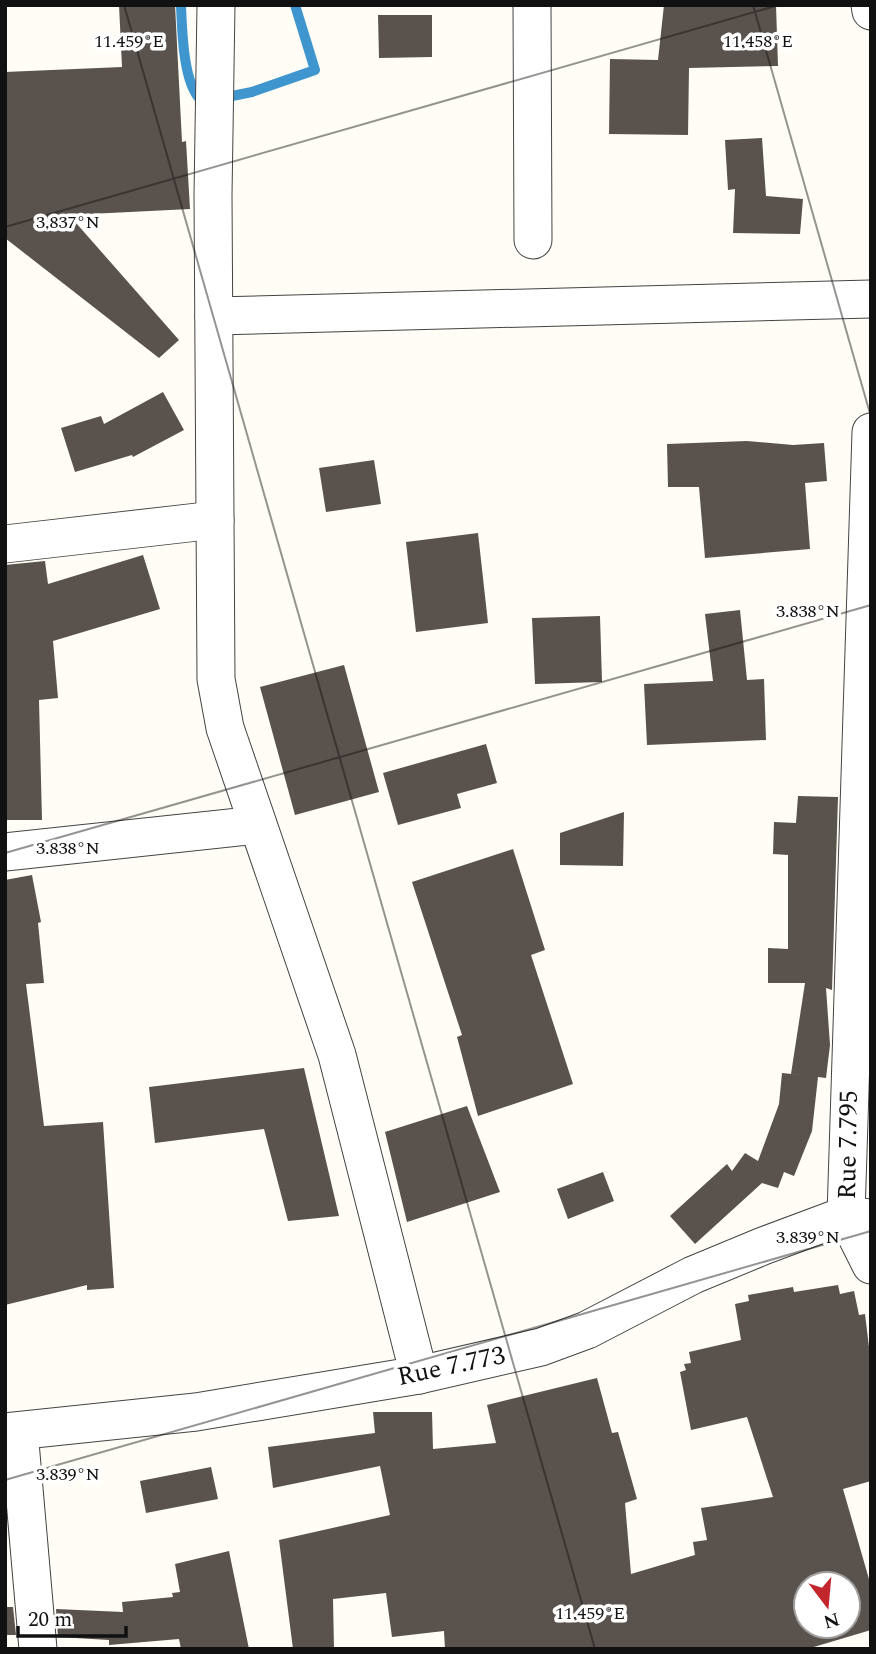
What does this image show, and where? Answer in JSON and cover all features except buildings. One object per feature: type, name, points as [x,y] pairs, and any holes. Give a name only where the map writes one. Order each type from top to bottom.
[{"type":"street","points":[[216,5],[216,679],[225,728],[337,1055],[419,1375]]},
{"type":"street","points":[[532,5],[533,240]]},
{"type":"street","points":[[870,5],[871,11]]},
{"type":"street","points":[[214,316],[871,299]]},
{"type":"street","name":"Rue 7.795","points":[[871,432],[858,1217],[871,1265]]},
{"type":"street","points":[[5,544],[215,520]]},
{"type":"street","points":[[5,852],[258,825]]},
{"type":"street","name":"Rue 7.773","points":[[12,1431],[196,1412],[419,1375],[541,1347],[587,1330],[693,1275],[858,1217]]},
{"type":"street","points":[[12,1431],[38,1649]]},
{"type":"waterway","points":[[181,5],[183,41],[190,82],[201,100],[206,100]]},
{"type":"waterway","points":[[222,98],[252,92],[315,70],[295,5]]}]
